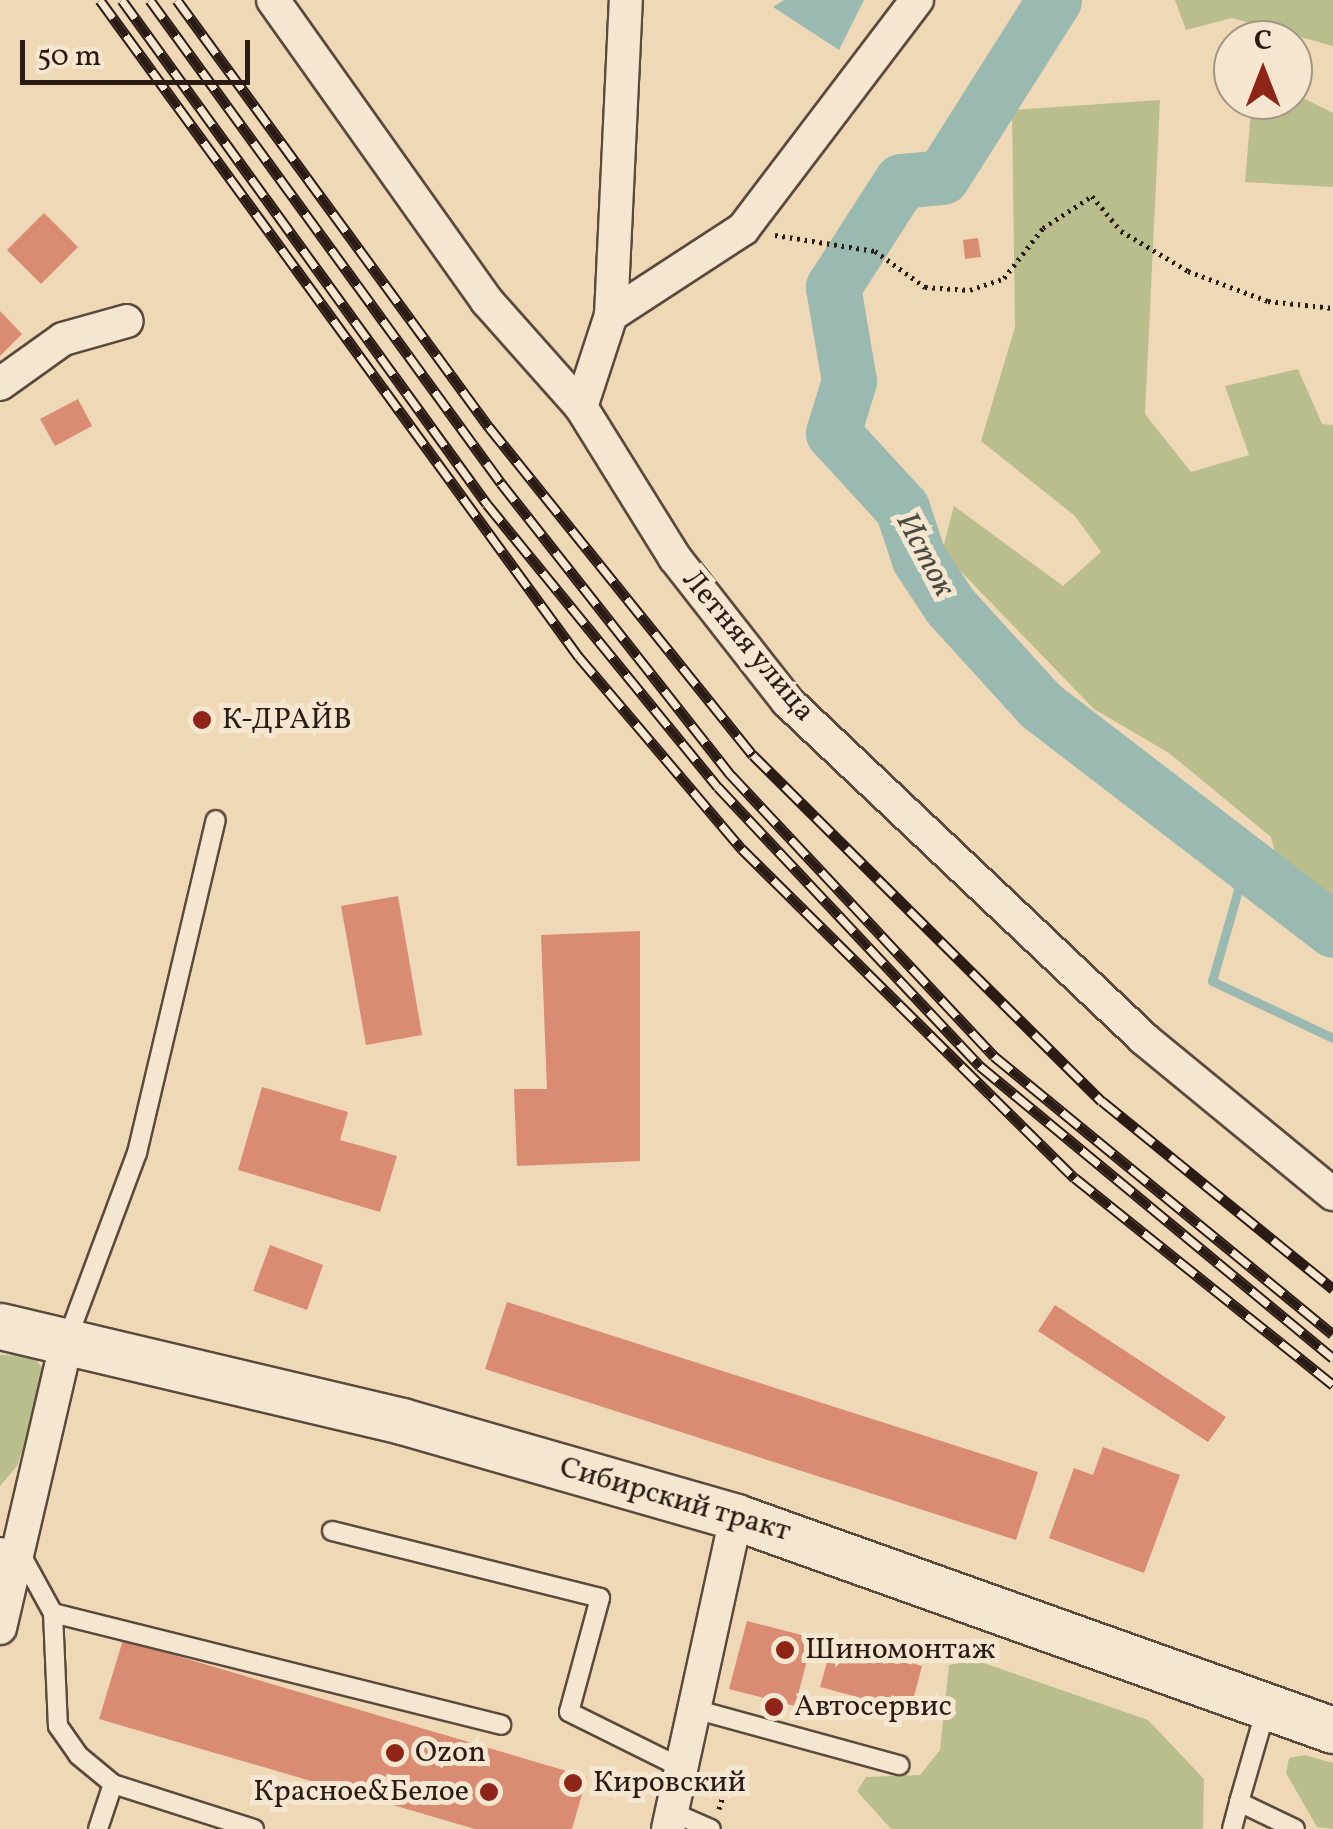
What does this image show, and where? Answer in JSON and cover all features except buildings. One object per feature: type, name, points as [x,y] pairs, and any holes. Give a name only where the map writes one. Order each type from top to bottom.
[{"type":"main road","name":"Сибирский тракт","points":[[0,1326],[402,1421],[736,1517],[1333,1730]]},
{"type":"street","name":"Летняя улица","points":[[273,0],[487,301],[581,407],[675,558],[787,701],[1143,1038],[1333,1194]]},
{"type":"street","points":[[581,407],[611,315],[626,0]]},
{"type":"street","points":[[611,315],[743,229],[917,0]]},
{"type":"street","points":[[0,384],[63,339],[127,321]]},
{"type":"street","points":[[0,1628],[9,1549],[67,1340]]},
{"type":"street","points":[[671,1821],[736,1517]]},
{"type":"lane","points":[[67,1340],[137,1154],[216,820]]},
{"type":"lane","points":[[332,1531],[600,1598],[568,1712],[682,1768]]},
{"type":"lane","points":[[9,1549],[52,1613],[58,1726],[113,1784],[254,1829]]},
{"type":"lane","points":[[52,1613],[502,1725]]},
{"type":"lane","points":[[1232,1829],[1268,1704]]},
{"type":"lane","points":[[694,1710],[899,1765]]},
{"type":"lane","points":[[98,1829],[113,1784]]},
{"type":"lane","points":[[1239,1802],[1294,1829]]},
{"type":"lane","points":[[671,1821],[711,1829]]},
{"type":"path","points":[[743,229],[845,250],[875,251],[925,287],[970,290],[1004,278],[1043,228],[1092,196],[1121,231],[1188,271],[1268,301],[1333,308]]},
{"type":"green space","points":[[1175,0],[1333,0],[1333,46],[1313,40],[1313,20],[1232,18],[1186,30]]},
{"type":"green space","points":[[1160,100],[1145,414],[1191,472],[1249,455],[1225,386],[1298,369],[1322,424],[1333,425],[1333,930],[1289,904],[1271,837],[1169,753],[1094,709],[942,552],[954,506],[1063,586],[1101,552],[1075,516],[981,441],[1015,327],[1012,110]]},
{"type":"green space","points":[[1313,103],[1333,113],[1333,187],[1245,182],[1250,120],[1313,120]]},
{"type":"green space","points":[[0,1355],[33,1356],[47,1374],[17,1466],[0,1486]]},
{"type":"green space","points":[[975,1660],[1148,1720],[1204,1779],[1203,1829],[891,1829],[857,1791],[866,1777],[920,1775],[940,1750],[949,1665]]},
{"type":"green space","points":[[1305,1755],[1333,1763],[1333,1829],[1317,1827],[1286,1773],[1289,1758]]},
{"type":"water","points":[[784,0],[864,0],[839,50],[773,7]]},
{"type":"waterway","name":"Исток","points":[[1054,0],[942,177],[901,181],[833,287],[849,381],[833,433],[902,508],[919,559],[950,606],[1040,705],[1333,930]]},
{"type":"waterway","points":[[1244,869],[1212,981],[1333,1038]]},
{"type":"railway","points":[[100,0],[579,657],[742,849],[1075,1178],[1333,1385]]},
{"type":"railway","points":[[122,0],[487,504],[718,787],[980,1066],[1333,1358]]},
{"type":"railway","points":[[150,0],[501,483],[731,775],[994,1056],[1333,1334]]},
{"type":"railway","points":[[177,0],[489,427],[753,755],[1102,1101],[1333,1289]]},
{"type":"place","name":"К-ДРАЙВ","points":[[202,720]]},
{"type":"place","name":"Шиномонтаж","points":[[785,1650]]},
{"type":"place","name":"Автосервис","points":[[774,1707]]},
{"type":"place","name":"Ozon","points":[[395,1753]]},
{"type":"place","name":"Кировский","points":[[573,1783]]},
{"type":"place","name":"Красное&Белое","points":[[489,1792]]}]
